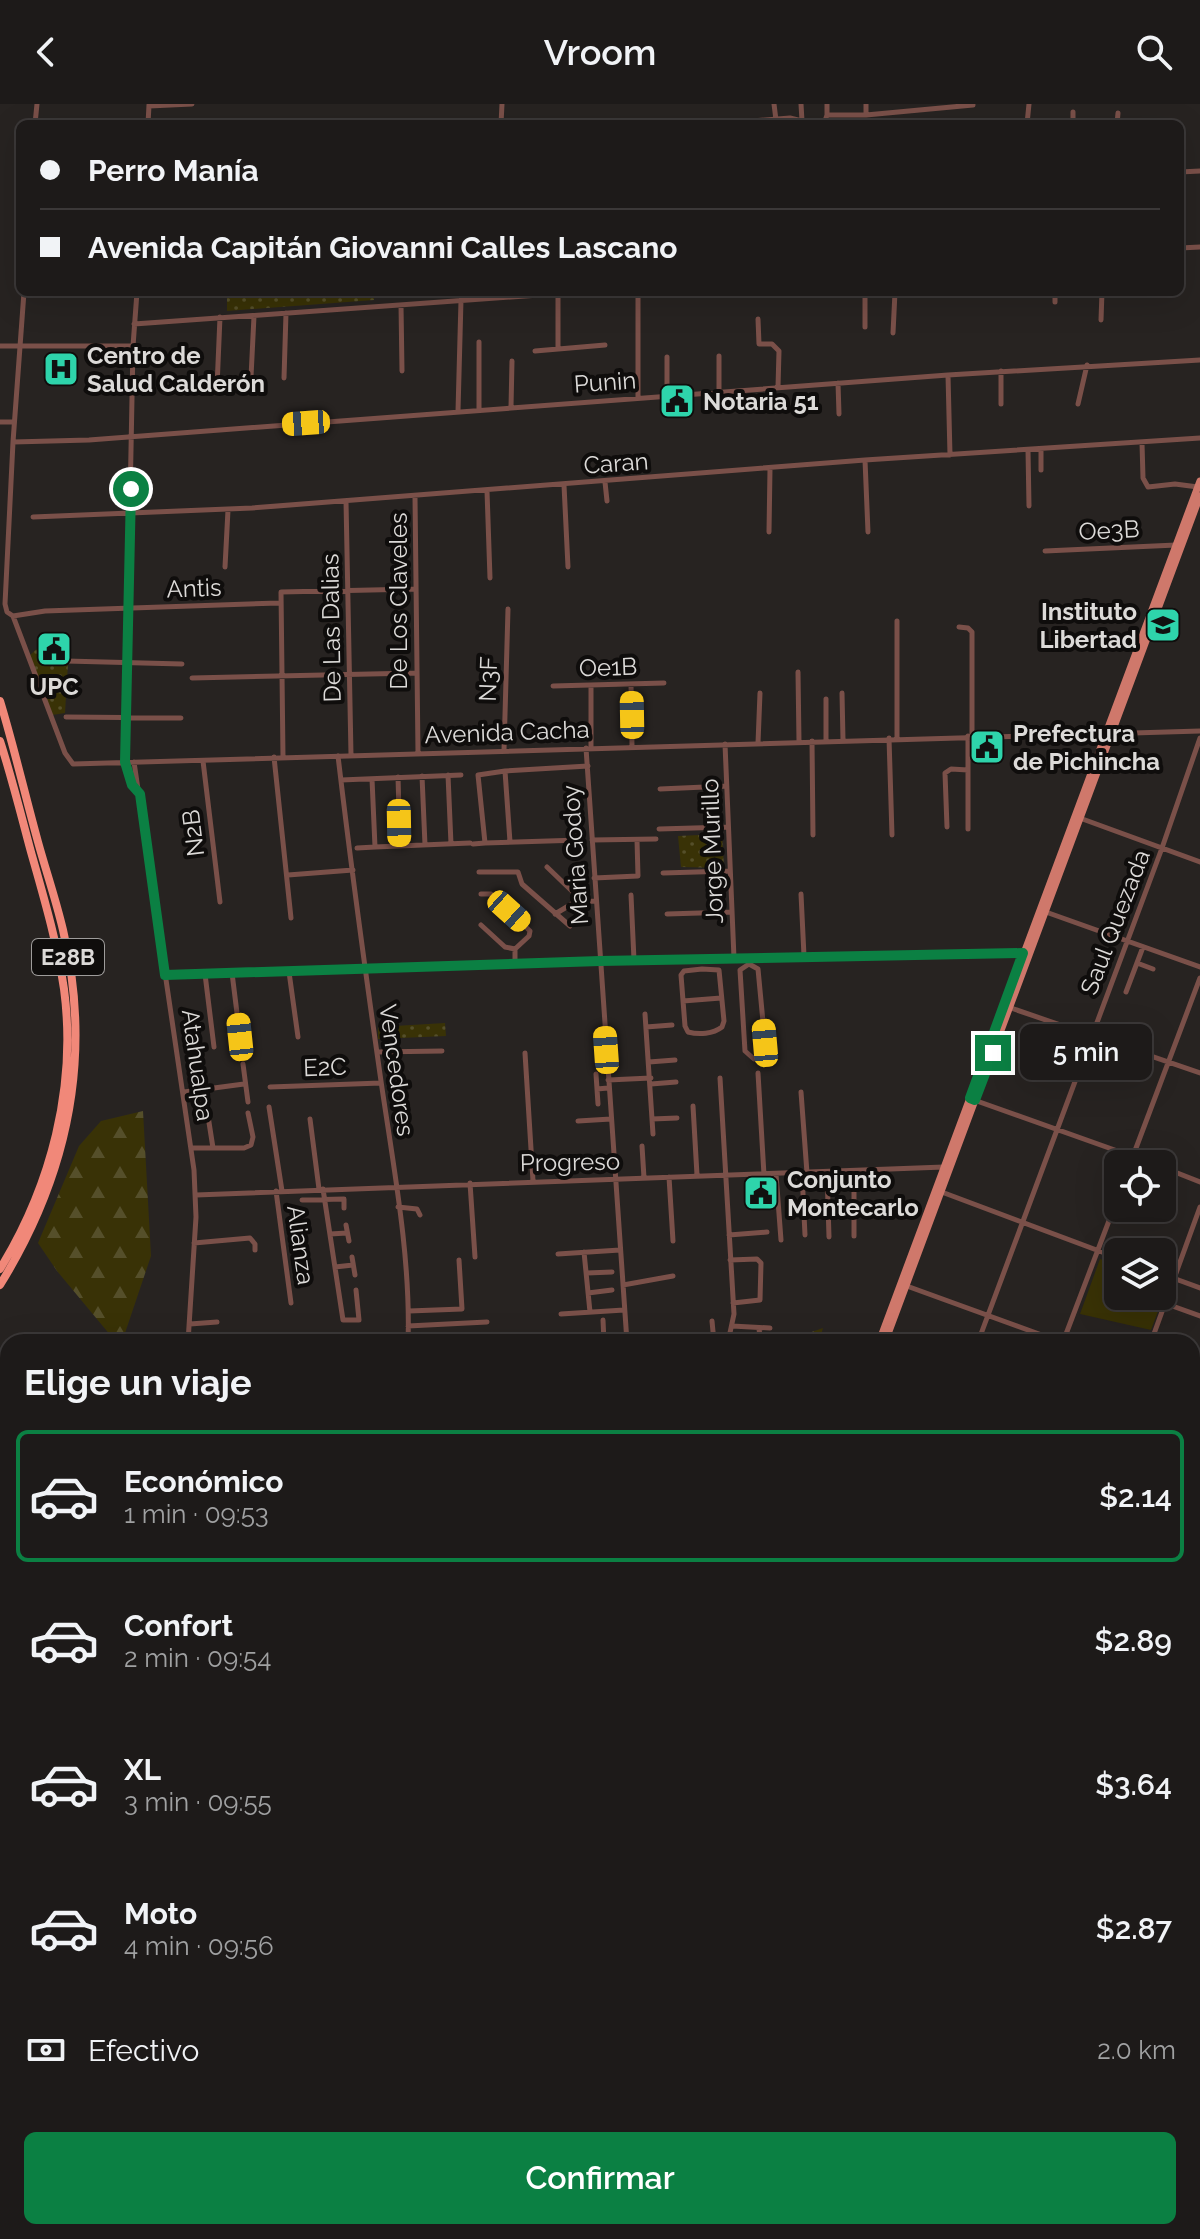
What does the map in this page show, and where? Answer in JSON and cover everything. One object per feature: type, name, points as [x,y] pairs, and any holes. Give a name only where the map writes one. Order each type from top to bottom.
[{"type":"highway","name":"E28B","points":[[0,701],[62,929],[74,1005],[75,1054],[72,1098],[55,1169],[37,1217],[0,1285]]},
{"type":"highway","name":"E28B","points":[[0,741],[52,928],[64,991],[67,1032],[63,1098],[53,1148],[30,1214],[0,1269]]},
{"type":"main road","points":[[1109,732],[1199,484]]},
{"type":"main road","points":[[885,1334],[1200,496]]},
{"type":"main road","points":[[938,1191],[944,1167],[972,1099]]},
{"type":"street","points":[[149,105],[192,104]]},
{"type":"street","points":[[774,104],[776,120],[796,120]]},
{"type":"street","points":[[825,120],[827,104]]},
{"type":"street","points":[[866,104],[866,115]]},
{"type":"street","points":[[827,115],[866,115],[973,105]]},
{"type":"street","points":[[1073,112],[1073,120]]},
{"type":"street","points":[[1117,120],[1118,113]]},
{"type":"street","points":[[13,616],[5,609],[2,580],[24,296]]},
{"type":"street","points":[[125,762],[137,296]]},
{"type":"street","points":[[134,324],[401,305],[477,296]]},
{"type":"street","points":[[558,296],[558,349]]},
{"type":"street","points":[[638,296],[638,398]]},
{"type":"street","points":[[865,296],[865,327]]},
{"type":"street","points":[[893,333],[895,296]]},
{"type":"street","points":[[1055,296],[1055,302]]},
{"type":"street","points":[[1101,320],[1102,296]]},
{"type":"street","points":[[458,411],[461,300]]},
{"type":"street","points":[[401,305],[402,371]]},
{"type":"street","points":[[284,378],[286,313]]},
{"type":"street","points":[[220,317],[217,384],[251,377],[254,316]]},
{"type":"street","points":[[758,319],[759,344],[772,344],[779,351],[778,387]]},
{"type":"street","points":[[479,342],[479,409]]},
{"type":"street","points":[[535,351],[605,345]]},
{"type":"street","points":[[0,346],[133,346]]},
{"type":"street","points":[[719,356],[719,392]]},
{"type":"street","points":[[667,357],[667,396]]},
{"type":"street","name":"Punin","points":[[13,442],[132,437],[778,387],[1200,360]]},
{"type":"street","points":[[511,407],[512,361]]},
{"type":"street","points":[[1078,404],[1087,365]]},
{"type":"street","points":[[1001,371],[1001,404]]},
{"type":"street","points":[[948,375],[950,455]]},
{"type":"street","points":[[838,383],[839,414]]},
{"type":"street","points":[[0,422],[14,422]]},
{"type":"street","name":"Caran","points":[[33,517],[228,510],[865,460],[1200,438]]},
{"type":"street","points":[[1142,443],[1143,478],[1148,487],[1199,484]]},
{"type":"street","points":[[1041,449],[1041,470]]},
{"type":"street","points":[[1028,450],[1029,506]]},
{"type":"street","points":[[865,460],[868,532]]},
{"type":"street","points":[[769,532],[770,469]]},
{"type":"street","points":[[605,482],[607,501]]},
{"type":"street","points":[[564,485],[568,567]]},
{"type":"street","points":[[487,491],[490,578]]},
{"type":"street","name":"De Los Claveles","points":[[415,497],[418,753]]},
{"type":"street","name":"De Las Dalias","points":[[346,501],[351,755]]},
{"type":"street","points":[[225,567],[228,510]]},
{"type":"street","name":"Oe3B","points":[[1045,551],[1176,545]]},
{"type":"street","points":[[283,757],[281,592],[416,589]]},
{"type":"street","name":"Antis","points":[[13,616],[45,611],[280,603]]},
{"type":"street","name":"N3F","points":[[504,750],[508,609]]},
{"type":"street","name":"Avenida Cacha","points":[[13,616],[69,761],[75,765],[1200,731]]},
{"type":"street","points":[[892,835],[897,621]]},
{"type":"street","points":[[959,627],[972,632],[968,829]]},
{"type":"street","points":[[66,661],[127,665],[182,664]]},
{"type":"street","points":[[798,672],[799,742]]},
{"type":"street","points":[[192,678],[416,673]]},
{"type":"street","name":"Oe1B","points":[[553,686],[664,683]]},
{"type":"street","points":[[631,684],[632,746]]},
{"type":"street","name":"Maria Godoy","points":[[591,685],[588,766],[594,878],[626,1334]]},
{"type":"street","points":[[758,743],[760,693]]},
{"type":"street","points":[[842,693],[843,740]]},
{"type":"street","points":[[826,699],[826,741]]},
{"type":"street","points":[[66,717],[181,718]]},
{"type":"street","name":"Saul Quezada","points":[[981,1334],[1055,1129],[1128,941],[1200,738]]},
{"type":"street","points":[[812,741],[813,835]]},
{"type":"street","name":"Jorge Murillo","points":[[725,744],[734,958]]},
{"type":"street","name":"Vencedores","points":[[338,756],[396,1186],[409,1311],[408,1334]]},
{"type":"street","points":[[274,757],[291,918]]},
{"type":"street","name":"N2B","points":[[203,761],[220,902]]},
{"type":"street","name":"Atahualpa","points":[[125,762],[132,785],[140,794]]},
{"type":"street","name":"Atahualpa","points":[[134,762],[184,1092],[196,1195],[189,1334]]},
{"type":"street","points":[[485,843],[478,775],[588,766]]},
{"type":"street","points":[[947,827],[945,773],[951,769],[968,770]]},
{"type":"street","points":[[505,771],[510,842]]},
{"type":"street","points":[[448,775],[451,844]]},
{"type":"street","points":[[341,780],[461,775]]},
{"type":"street","points":[[422,776],[425,845]]},
{"type":"street","points":[[398,777],[400,846]]},
{"type":"street","points":[[372,779],[375,847]]},
{"type":"street","points":[[660,789],[727,786]]},
{"type":"street","points":[[1077,817],[1200,862]]},
{"type":"street","points":[[659,829],[728,827]]},
{"type":"street","points":[[592,840],[656,839]]},
{"type":"street","points":[[357,848],[580,840]]},
{"type":"street","points":[[594,878],[638,876],[637,840]]},
{"type":"street","points":[[547,867],[575,894],[575,902]]},
{"type":"street","points":[[288,875],[353,870]]},
{"type":"street","points":[[663,873],[730,871]]},
{"type":"street","points":[[479,872],[518,872],[522,884],[570,926]]},
{"type":"street","points":[[481,894],[491,894],[530,931],[529,936],[515,949],[515,964]]},
{"type":"street","points":[[801,894],[804,956]]},
{"type":"street","points":[[631,895],[634,960]]},
{"type":"street","points":[[555,914],[575,902],[596,901]]},
{"type":"street","points":[[1042,911],[1200,967]]},
{"type":"street","points":[[667,914],[732,912]]},
{"type":"street","points":[[481,925],[505,947],[515,949]]},
{"type":"street","points":[[1126,992],[1143,947]]},
{"type":"street","points":[[165,975],[634,960],[734,958],[750,961],[804,956],[1026,954]]},
{"type":"street","points":[[702,959],[702,969]]},
{"type":"street","points":[[750,961],[758,969],[765,1043],[763,1054],[754,1059],[745,1051],[740,970],[750,961]]},
{"type":"street","points":[[1137,963],[1153,969]]},
{"type":"street","points":[[702,969],[719,970],[722,1027],[704,1033],[688,1032],[681,973],[702,969]]},
{"type":"street","points":[[289,972],[298,1037]]},
{"type":"street","points":[[232,973],[240,1037]]},
{"type":"street","points":[[205,974],[214,1047]]},
{"type":"street","points":[[1135,1150],[1200,978]]},
{"type":"street","points":[[683,1001],[721,998]]},
{"type":"street","points":[[1007,1006],[1200,1073]]},
{"type":"street","points":[[645,1014],[653,1134]]},
{"type":"street","points":[[646,1027],[672,1025]]},
{"type":"street","points":[[377,1052],[442,1051]]},
{"type":"street","points":[[525,1053],[533,1181]]},
{"type":"street","points":[[649,1062],[675,1060]]},
{"type":"street","points":[[243,1064],[248,1102]]},
{"type":"street","points":[[758,1073],[764,1175]]},
{"type":"street","points":[[596,1074],[598,1104]]},
{"type":"street","points":[[720,1078],[733,1303],[730,1334]]},
{"type":"street","points":[[608,1080],[676,1082]]},
{"type":"street","name":"E2C","points":[[270,1087],[381,1083]]},
{"type":"street","points":[[184,1092],[244,1084]]},
{"type":"street","points":[[597,1089],[608,1088]]},
{"type":"street","points":[[801,1092],[805,1235]]},
{"type":"street","points":[[972,1099],[1116,1150]]},
{"type":"street","points":[[693,1106],[697,1175]]},
{"type":"street","name":"Alianza","points":[[269,1107],[291,1303]]},
{"type":"street","points":[[191,1148],[244,1148],[251,1145],[253,1137],[248,1113]]},
{"type":"street","points":[[208,1116],[213,1148]]},
{"type":"street","points":[[652,1119],[677,1118]]},
{"type":"street","points":[[310,1119],[343,1320],[359,1320],[356,1290]]},
{"type":"street","points":[[578,1121],[611,1119]]},
{"type":"street","points":[[642,1146],[644,1178]]},
{"type":"street","name":"Progreso","points":[[196,1195],[944,1167]]},
{"type":"street","points":[[854,1171],[854,1236]]},
{"type":"street","points":[[827,1172],[829,1237]]},
{"type":"street","points":[[1176,1173],[1200,1182]]},
{"type":"street","points":[[776,1174],[781,1240]]},
{"type":"street","points":[[669,1177],[673,1241]]},
{"type":"street","points":[[470,1183],[475,1257]]},
{"type":"street","points":[[938,1191],[1104,1252]]},
{"type":"street","points":[[302,1200],[344,1199],[344,1208]]},
{"type":"street","points":[[398,1207],[417,1209],[420,1215]]},
{"type":"street","points":[[1176,1269],[1200,1207]]},
{"type":"street","points":[[1065,1334],[1109,1222]]},
{"type":"street","points":[[346,1225],[349,1241]]},
{"type":"street","points":[[729,1235],[767,1232]]},
{"type":"street","points":[[330,1234],[347,1233]]},
{"type":"street","points":[[194,1243],[250,1238],[255,1250]]},
{"type":"street","points":[[558,1254],[620,1250]]},
{"type":"street","points":[[584,1252],[590,1312]]},
{"type":"street","points":[[352,1257],[355,1275]]},
{"type":"street","points":[[730,1260],[757,1259],[761,1263],[760,1300],[733,1303]]},
{"type":"street","points":[[409,1311],[462,1309],[459,1260]]},
{"type":"street","points":[[335,1267],[353,1265]]},
{"type":"street","points":[[587,1273],[612,1272]]},
{"type":"street","points":[[623,1285],[673,1276]]},
{"type":"street","points":[[1176,1278],[1200,1288]]},
{"type":"street","points":[[904,1285],[1039,1334]]},
{"type":"street","points":[[588,1293],[612,1290]]},
{"type":"street","points":[[1176,1307],[1200,1316]]},
{"type":"street","points":[[561,1314],[624,1310]]},
{"type":"street","points":[[1154,1334],[1162,1310]]},
{"type":"street","points":[[603,1320],[604,1334]]},
{"type":"street","points":[[712,1321],[713,1334]]},
{"type":"street","points":[[190,1324],[217,1322]]},
{"type":"street","points":[[408,1326],[487,1322]]},
{"type":"street","points":[[732,1326],[770,1328]]},
{"type":"street","points":[[759,1329],[760,1334]]},
{"type":"green space","points":[[227,296],[374,296],[374,300],[227,311]]},
{"type":"green space","points":[[376,296],[420,296],[376,298]]},
{"type":"green space","points":[[44,642],[50,642],[49,662],[68,663],[65,713],[52,715],[29,656]]},
{"type":"green space","points":[[722,834],[724,868],[681,867],[678,836]]},
{"type":"green space","points":[[445,1023],[446,1036],[378,1039],[378,1027]]},
{"type":"green space","points":[[143,1111],[151,1256],[125,1334],[109,1334],[38,1243],[79,1146],[101,1121]]},
{"type":"green space","points":[[1100,1259],[1104,1260],[1104,1310],[1158,1310],[1151,1330],[1080,1314]]},
{"type":"green space","points":[[823,1328],[821,1334],[806,1334]]},
{"type":"place","name":"Centro de Salud Calderón","points":[[61,369]]},
{"type":"place","name":"Notaria 51","points":[[677,401]]},
{"type":"place","name":"Instituto Libertad","points":[[1163,625]]},
{"type":"place","name":"UPC","points":[[54,649]]},
{"type":"place","name":"Prefectura de Pichincha","points":[[987,747]]},
{"type":"place","name":"Conjunto Montecarlo","points":[[761,1193]]},
{"type":"route","points":[[131,489],[125,762],[129,779],[140,794],[165,975],[600,961],[1023,953],[970,1098],[975,1100],[993,1053]]}]
